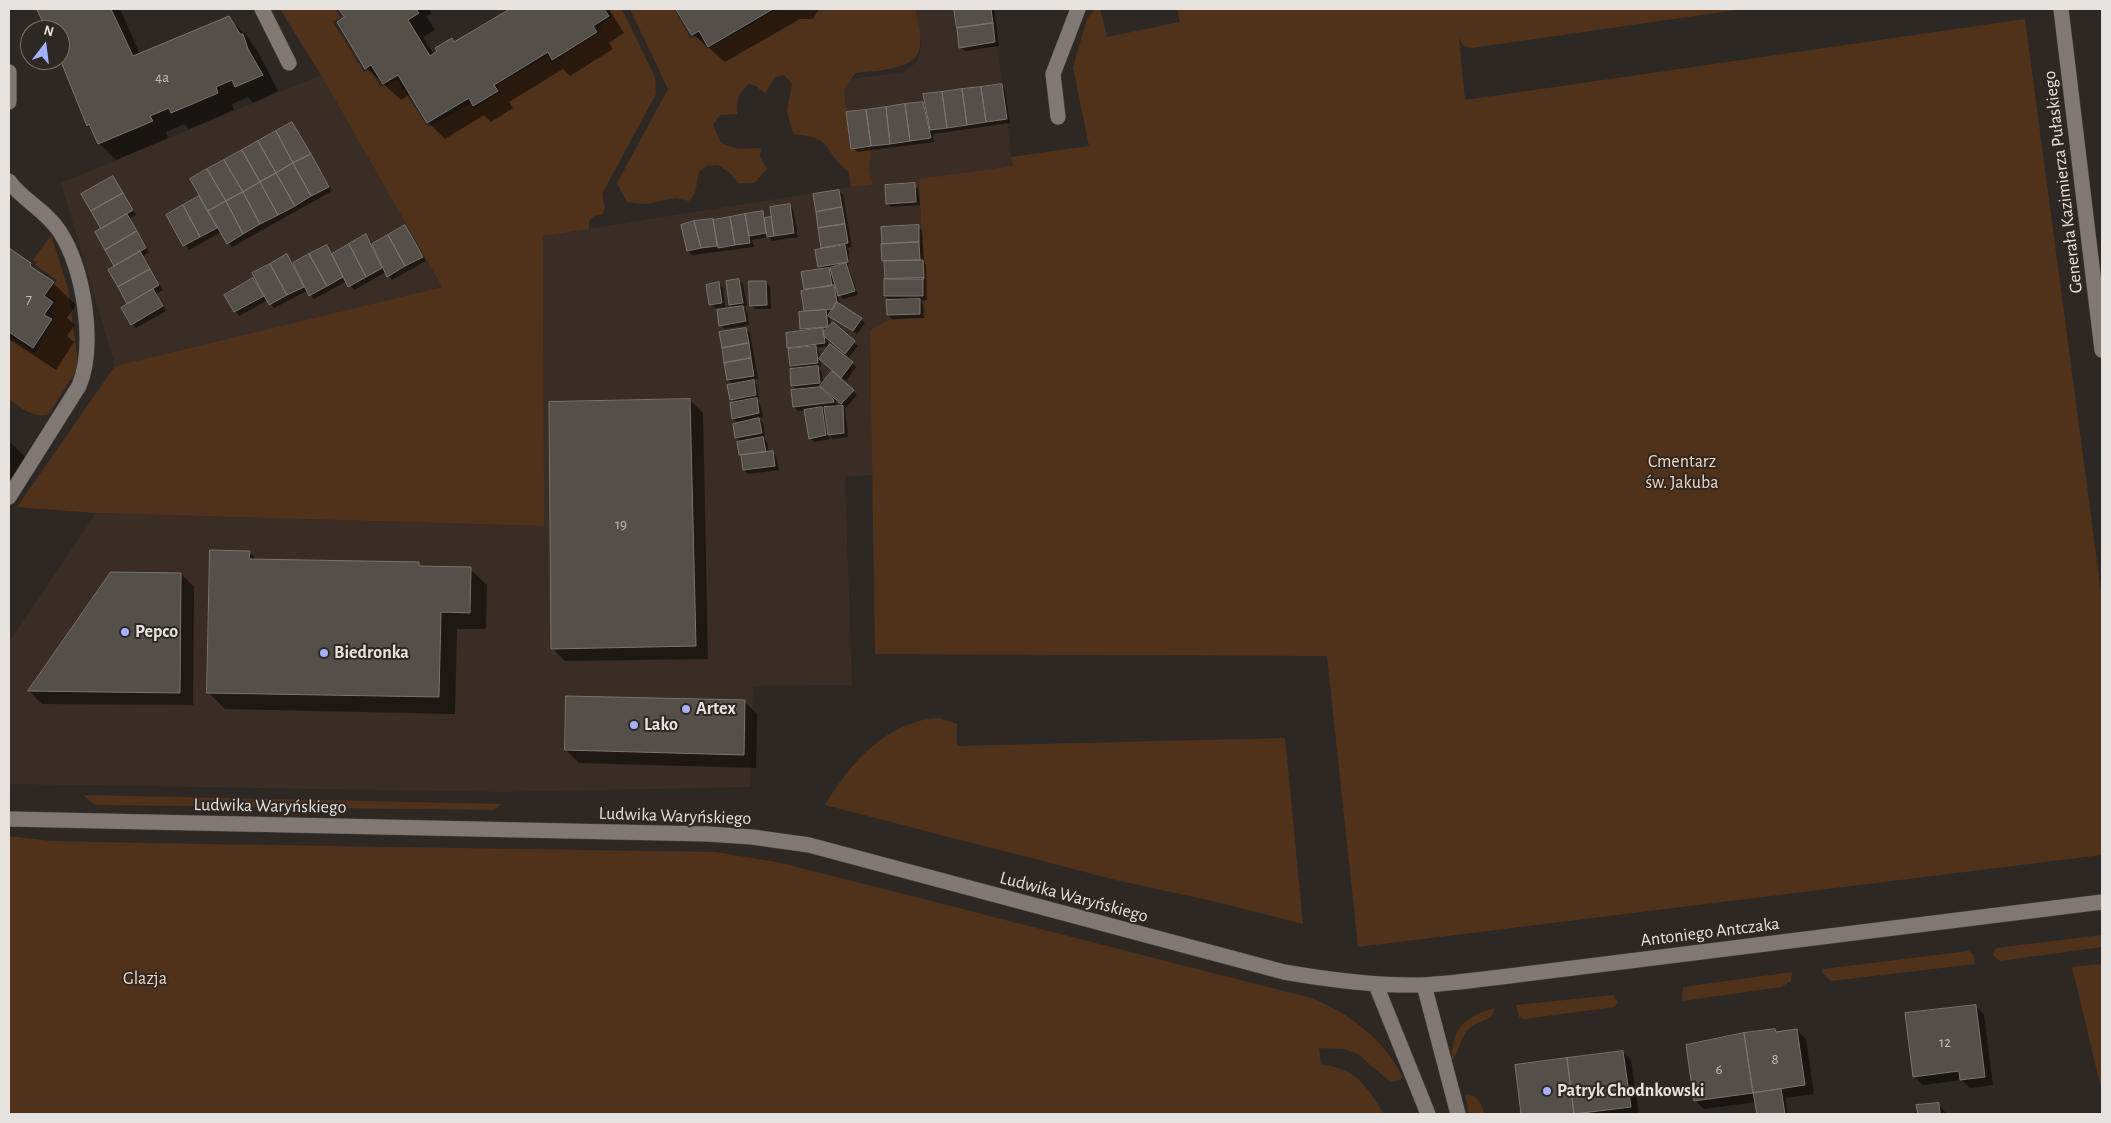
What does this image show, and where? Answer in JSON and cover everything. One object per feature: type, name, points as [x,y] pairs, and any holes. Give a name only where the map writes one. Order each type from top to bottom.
[{"type":"street","points":[[262,9],[289,63]]},
{"type":"street","points":[[1058,117],[1053,74],[1078,9]]},
{"type":"street","name":"Generała Kazimierza Pułaskiego","points":[[2061,9],[2101,329],[2102,350]]},
{"type":"street","points":[[9,72],[9,102]]},
{"type":"street","points":[[9,181],[44,213],[60,232],[71,255],[84,308],[88,354],[86,370],[79,386],[9,497]]},
{"type":"street","name":"Ludwika Waryńskiego","points":[[9,818],[57,814],[752,837],[809,845],[1284,972],[1322,979]]},
{"type":"street","name":"Antoniego Antczaka","points":[[1322,979],[1376,985],[1424,985],[2102,902]]},
{"type":"street","points":[[1376,985],[1428,1114]]},
{"type":"street","points":[[1424,985],[1458,1114]]},
{"type":"shaded area","points":[[916,9],[992,9],[1013,166],[919,180],[925,317],[888,320],[870,330],[873,475],[845,477],[852,685],[753,686],[750,787],[504,792],[9,784],[9,642],[96,513],[543,526],[543,236],[851,187],[836,81],[904,72],[918,61],[921,46]]},
{"type":"shaded area","points":[[321,75],[442,287],[115,366],[61,183]]},
{"type":"green space","points":[[280,9],[335,9],[340,17],[333,22],[364,72],[370,69],[381,87],[397,80],[428,127],[470,104],[474,109],[501,92],[497,85],[547,56],[552,63],[601,31],[598,27],[612,16],[608,9],[622,9],[655,77],[656,94],[602,194],[605,209],[602,215],[594,216],[589,221],[589,229],[543,236],[544,526],[96,513],[17,507],[115,366],[442,287],[321,75]]},
{"type":"green space","points":[[630,9],[674,9],[691,39],[698,35],[707,49],[779,9],[916,9],[920,45],[918,54],[912,60],[895,68],[856,73],[844,88],[846,112],[871,146],[869,171],[873,184],[851,187],[849,172],[840,165],[823,142],[807,136],[793,134],[787,111],[792,84],[784,75],[775,77],[765,94],[756,86],[748,84],[738,97],[737,114],[720,115],[713,125],[721,143],[738,149],[761,148],[760,157],[767,169],[754,183],[738,183],[730,173],[718,165],[706,166],[699,172],[695,193],[689,201],[675,198],[645,204],[627,202],[617,183],[668,89]]},
{"type":"green space","name":"Cmentarz św. Jakuba","points":[[1095,9],[1100,9],[1107,37],[1180,22],[1177,9],[1743,9],[1472,48],[1464,46],[1459,38],[1465,100],[2025,19],[2102,599],[2102,855],[1358,947],[1327,656],[875,654],[870,330],[888,320],[925,317],[919,179],[1013,166],[1011,157],[1089,146],[1073,67],[1087,19]]},
{"type":"green space","points":[[51,235],[68,288],[78,363],[74,374],[49,414],[38,415],[28,412],[9,399],[9,336],[34,353],[55,317],[50,313],[56,300],[48,296],[57,280],[35,265],[37,262],[33,260]]},
{"type":"green space","points":[[939,718],[957,724],[957,746],[1285,738],[1303,924],[1221,903],[1116,880],[825,805],[846,774],[872,746],[887,735],[903,727],[920,721]]},
{"type":"green space","points":[[83,795],[502,804],[494,810],[95,805]]},
{"type":"green space","name":"Glazja","points":[[9,836],[51,841],[715,852],[782,863],[1311,998],[1339,1011],[1364,1029],[1387,1052],[1403,1078],[1393,1082],[1388,1080],[1358,1054],[1344,1049],[1319,1048],[1321,1065],[1352,1074],[1366,1087],[1384,1114],[9,1114]]},
{"type":"green space","points":[[2102,935],[2102,947],[2000,961],[1993,955],[1996,948]]},
{"type":"green space","points":[[1969,951],[1973,955],[1975,964],[1831,981],[1822,972],[1823,969]]},
{"type":"green space","points":[[2102,964],[2102,1083],[2100,1084],[2072,967]]},
{"type":"green space","points":[[1792,972],[1791,981],[1781,987],[1682,1001],[1683,987]]},
{"type":"green space","points":[[1613,995],[1618,1002],[1614,1007],[1524,1019],[1519,1017],[1516,1005]]},
{"type":"green space","points":[[1495,1008],[1492,1016],[1472,1026],[1467,1031],[1452,1060],[1454,1040],[1462,1025],[1476,1015]]},
{"type":"green space","points":[[1465,1094],[1479,1100],[1484,1114],[1469,1114]]},
{"type":"building","points":[[37,9],[111,9],[133,56],[229,16],[240,34],[243,34],[248,49],[263,75],[235,87],[232,80],[216,87],[218,93],[171,113],[169,108],[150,116],[153,121],[98,144],[89,124],[87,126],[64,70],[70,70],[70,20],[42,20]]},
{"type":"building","points":[[339,9],[416,9],[419,13],[408,20],[430,56],[437,51],[435,48],[452,38],[454,42],[510,9],[604,9],[609,16],[593,26],[597,32],[552,60],[548,52],[494,85],[498,91],[473,106],[469,98],[427,123],[398,75],[383,84],[371,65],[365,69],[337,22],[344,17]]},
{"type":"building","points":[[676,9],[773,9],[708,47],[699,31],[692,35]]},
{"type":"building","points":[[954,9],[991,9],[993,23],[957,28]]},
{"type":"building","points":[[993,23],[995,42],[959,48],[957,28]]},
{"type":"building","points":[[1002,84],[1007,119],[986,122],[981,87]]},
{"type":"building","points":[[981,87],[986,122],[967,125],[962,89]]},
{"type":"building","points":[[962,89],[967,125],[947,128],[942,92]]},
{"type":"building","points":[[942,92],[947,128],[930,130],[923,94]]},
{"type":"building","points":[[923,102],[931,138],[910,141],[905,104]]},
{"type":"building","points":[[905,104],[910,141],[890,144],[886,107]]},
{"type":"building","points":[[886,107],[890,144],[871,146],[866,110]]},
{"type":"building","points":[[866,110],[871,146],[851,149],[846,112]]},
{"type":"building","points":[[292,122],[311,154],[293,163],[276,131]]},
{"type":"building","points":[[276,131],[293,163],[276,173],[258,141]]},
{"type":"building","points":[[258,141],[276,173],[260,182],[242,150]]},
{"type":"building","points":[[242,150],[260,182],[243,192],[224,160]]},
{"type":"building","points":[[311,154],[329,187],[311,196],[293,163]]},
{"type":"building","points":[[224,160],[243,192],[226,201],[207,169]]},
{"type":"building","points":[[293,163],[311,196],[295,206],[276,173]]},
{"type":"building","points":[[207,169],[226,201],[208,211],[190,179]]},
{"type":"building","points":[[276,173],[295,206],[278,215],[260,182]]},
{"type":"building","points":[[113,176],[123,193],[91,211],[81,194]]},
{"type":"building","points":[[260,182],[278,215],[260,224],[243,192]]},
{"type":"building","points":[[915,183],[916,202],[886,204],[885,185]]},
{"type":"building","points":[[839,190],[842,207],[816,212],[813,194]]},
{"type":"building","points":[[243,192],[260,224],[243,234],[226,201]]},
{"type":"building","points":[[123,193],[133,210],[101,229],[91,211]]},
{"type":"building","points":[[199,196],[217,228],[200,237],[183,205]]},
{"type":"building","points":[[226,201],[243,234],[227,244],[208,211]]},
{"type":"building","points":[[790,204],[794,233],[774,236],[770,207]]},
{"type":"building","points":[[183,205],[200,237],[183,246],[166,215]]},
{"type":"building","points":[[842,207],[845,224],[818,228],[816,212]]},
{"type":"building","points":[[763,211],[766,233],[749,236],[745,214]]},
{"type":"building","points":[[127,214],[137,231],[105,250],[95,232]]},
{"type":"building","points":[[745,214],[750,243],[735,245],[730,217]]},
{"type":"building","points":[[730,217],[735,245],[718,248],[713,220]]},
{"type":"building","points":[[771,217],[774,236],[767,237],[764,218]]},
{"type":"building","points":[[713,219],[717,246],[701,248],[694,221]]},
{"type":"building","points":[[694,221],[701,248],[687,251],[681,225]]},
{"type":"building","points":[[845,224],[848,243],[821,248],[818,228]]},
{"type":"building","points":[[405,225],[423,257],[405,266],[388,235]]},
{"type":"building","points":[[919,225],[919,242],[882,244],[881,227]]},
{"type":"building","points":[[137,231],[146,248],[114,266],[105,250]]},
{"type":"building","points":[[366,234],[382,268],[366,277],[349,244]]},
{"type":"building","points":[[388,235],[405,266],[387,277],[372,244]]},
{"type":"building","points":[[919,242],[920,260],[882,261],[881,244]]},
{"type":"building","points":[[349,244],[366,277],[348,287],[332,254]]},
{"type":"building","points":[[327,245],[343,277],[327,286],[309,254]]},
{"type":"building","points":[[845,245],[848,262],[818,267],[815,250]]},
{"type":"building","points":[[9,248],[31,263],[30,266],[54,282],[44,296],[53,302],[44,315],[52,319],[33,348],[9,332]]},
{"type":"building","points":[[140,251],[150,269],[118,287],[108,270]]},
{"type":"building","points":[[287,254],[304,287],[287,295],[270,264]]},
{"type":"building","points":[[309,254],[327,286],[309,296],[293,263]]},
{"type":"building","points":[[923,260],[924,279],[885,279],[884,261]]},
{"type":"building","points":[[846,263],[855,291],[838,296],[830,268]]},
{"type":"building","points":[[270,264],[287,295],[269,305],[252,273]]},
{"type":"building","points":[[829,268],[832,286],[804,289],[801,272]]},
{"type":"building","points":[[150,269],[159,285],[127,304],[118,287]]},
{"type":"building","points":[[253,278],[264,296],[234,312],[224,295]]},
{"type":"building","points":[[923,278],[923,296],[884,296],[884,279]]},
{"type":"building","points":[[739,279],[743,303],[729,305],[726,281]]},
{"type":"building","points":[[749,281],[766,281],[767,305],[750,306]]},
{"type":"building","points":[[719,282],[722,303],[709,305],[706,285]]},
{"type":"building","points":[[834,285],[837,302],[833,309],[804,311],[801,291]]},
{"type":"building","points":[[153,289],[163,306],[131,325],[121,308]]},
{"type":"building","points":[[920,299],[920,314],[887,315],[886,300]]},
{"type":"building","points":[[837,302],[862,318],[853,331],[828,316]]},
{"type":"building","points":[[743,306],[746,321],[719,326],[717,310]]},
{"type":"building","points":[[826,310],[828,327],[800,329],[799,312]]},
{"type":"building","points":[[833,322],[855,341],[845,354],[824,336],[823,332]]},
{"type":"building","points":[[746,328],[749,343],[722,348],[719,332]]},
{"type":"building","points":[[823,328],[825,343],[787,348],[786,333]]},
{"type":"building","points":[[749,343],[751,358],[724,363],[722,348]]},
{"type":"building","points":[[830,344],[853,362],[841,378],[819,359]]},
{"type":"building","points":[[816,346],[818,363],[790,366],[788,349]]},
{"type":"building","points":[[751,358],[754,376],[727,380],[724,363]]},
{"type":"building","points":[[818,366],[820,383],[791,386],[790,369]]},
{"type":"building","points":[[832,371],[854,390],[841,404],[820,386]]},
{"type":"building","points":[[754,380],[756,395],[730,400],[727,385]]},
{"type":"building","points":[[820,387],[834,402],[793,407],[791,390]]},
{"type":"building","points":[[757,398],[759,413],[732,419],[730,403]]},
{"type":"building","points":[[690,399],[696,646],[551,649],[549,402]]},
{"type":"building","points":[[843,406],[844,433],[828,435],[824,407]]},
{"type":"building","points":[[822,407],[826,435],[809,439],[804,410]]},
{"type":"building","points":[[759,418],[762,433],[735,438],[733,424]]},
{"type":"building","points":[[763,437],[766,452],[739,455],[737,442]]},
{"type":"building","points":[[773,451],[775,466],[743,470],[741,455]]},
{"type":"building","name":"Biedronka","points":[[210,550],[250,551],[249,559],[419,562],[419,566],[471,567],[470,613],[441,612],[439,697],[207,693]]},
{"type":"building","name":"Pepco","points":[[111,572],[181,573],[180,693],[28,691]]},
{"type":"building","points":[[566,696],[745,700],[744,755],[565,750]]},
{"type":"building","points":[[1976,1005],[1985,1077],[1960,1080],[1959,1071],[1913,1077],[1905,1013]]},
{"type":"building","points":[[1775,1029],[1776,1032],[1797,1029],[1805,1085],[1753,1093],[1744,1033]]},
{"type":"building","points":[[1744,1033],[1753,1093],[1694,1101],[1686,1045]]},
{"type":"building","points":[[1623,1051],[1631,1107],[1574,1114],[1567,1058]]},
{"type":"building","points":[[1567,1058],[1574,1114],[1521,1114],[1515,1065]]},
{"type":"building","points":[[1781,1089],[1785,1114],[1757,1114],[1753,1093]]},
{"type":"building","points":[[1939,1103],[1940,1114],[1918,1114],[1916,1105]]},
{"type":"place","name":"Pepco","points":[[125,632]]},
{"type":"place","name":"Biedronka","points":[[324,653]]},
{"type":"place","name":"Artex","points":[[686,709]]},
{"type":"place","name":"Lako","points":[[634,725]]},
{"type":"place","name":"Patryk Chodnkowski","points":[[1547,1091]]}]
